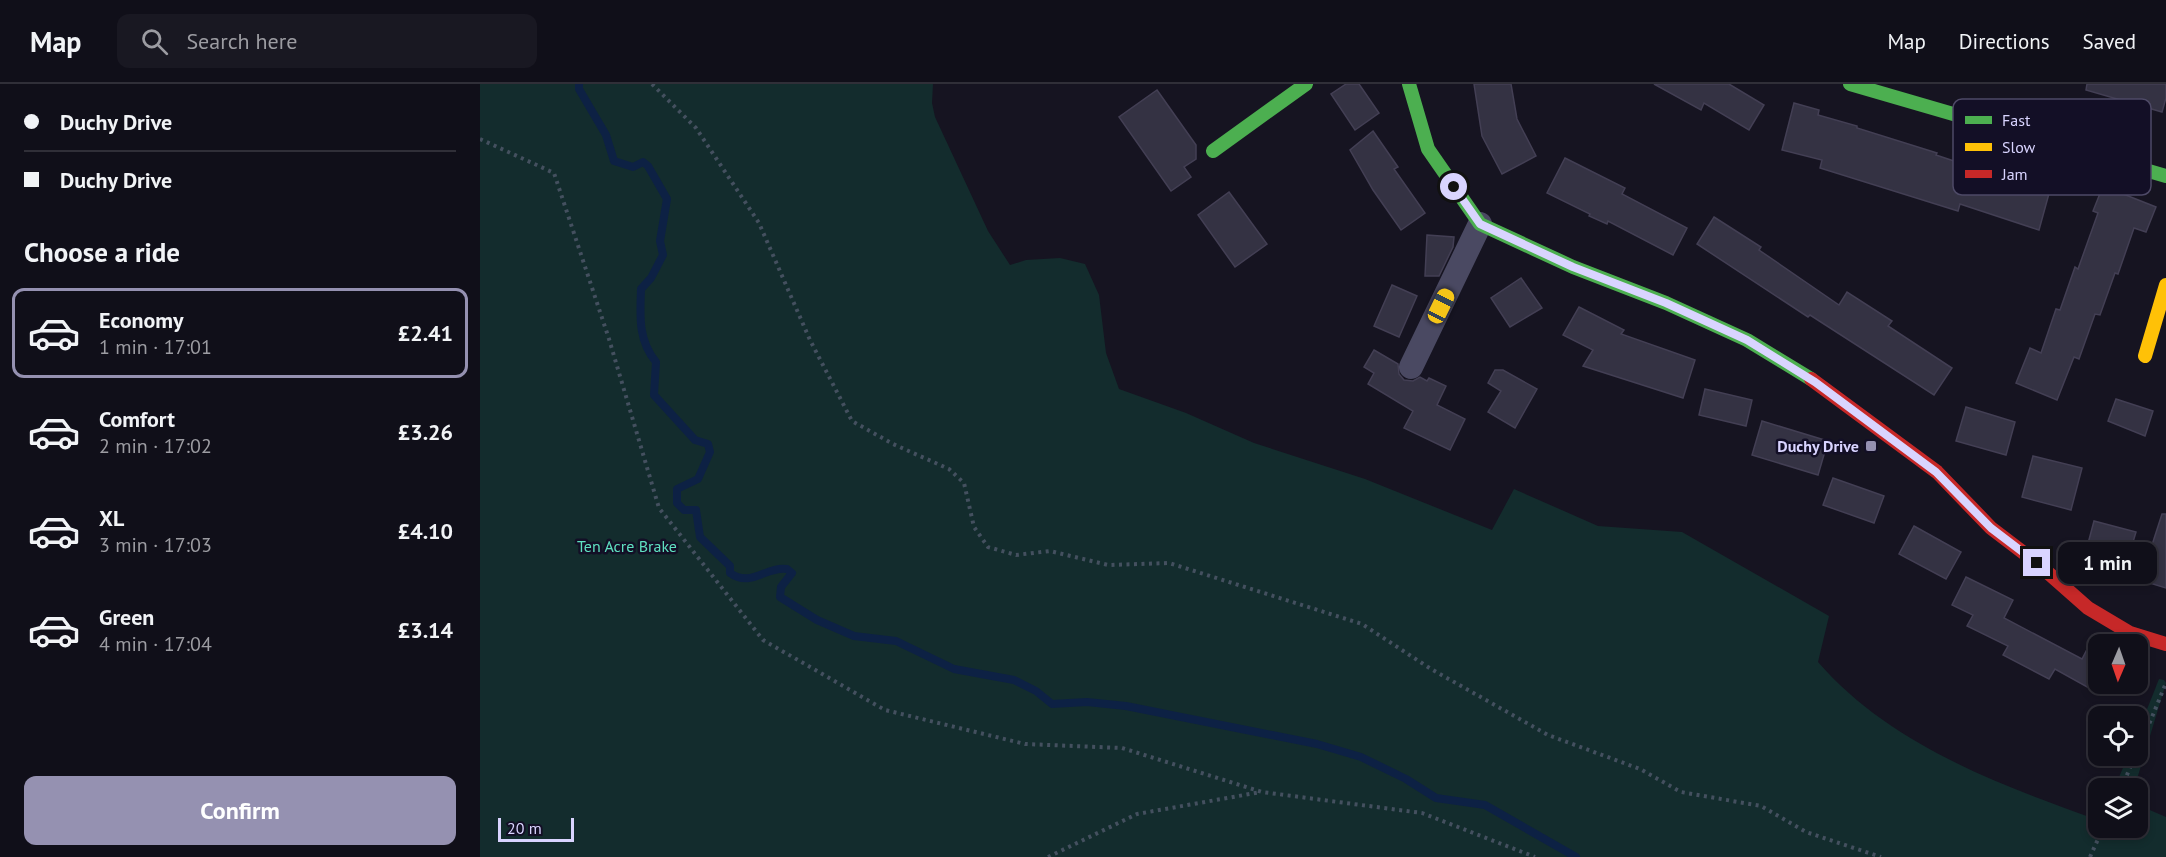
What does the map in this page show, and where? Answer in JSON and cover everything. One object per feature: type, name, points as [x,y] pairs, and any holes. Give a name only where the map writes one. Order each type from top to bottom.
[{"type":"street","points":[[1213,151],[1306,84]]},
{"type":"street","points":[[1409,84],[1428,149],[1480,224],[1573,267],[1666,303],[1747,340],[1815,382],[1936,472],[1991,528],[2037,563],[2088,608],[2130,633],[2166,644]]},
{"type":"street","points":[[1850,84],[1953,114]]},
{"type":"street","points":[[2151,172],[2166,176]]},
{"type":"street","points":[[1411,367],[1480,224]]},
{"type":"street","points":[[2145,356],[2166,285]]},
{"type":"path","points":[[652,84],[696,128],[759,224],[810,340],[852,421],[893,444],[949,469],[964,483],[974,527],[988,547],[1016,555],[1050,551],[1108,565],[1170,563],[1362,624],[1431,669],[1548,735],[1640,769],[1681,792],[1761,806],[1806,832],[1881,857]]},
{"type":"path","points":[[480,139],[554,173],[609,339],[659,508],[763,640],[885,710],[1025,744],[1122,748],[1262,792],[1422,813],[1535,857]]},
{"type":"path","points":[[2148,727],[2166,683]]},
{"type":"path","points":[[1048,857],[1137,814],[1262,792]]},
{"type":"path","points":[[2090,857],[2099,838]]},
{"type":"green space","name":"Ten Acre Brake","points":[[480,84],[933,84],[932,103],[935,117],[988,231],[1010,265],[1026,260],[1060,258],[1085,264],[1099,295],[1106,353],[1119,389],[1186,413],[1254,443],[1365,479],[1492,530],[1514,489],[1598,526],[1682,532],[1829,616],[1818,662],[1846,691],[1912,739],[1985,776],[2088,816],[2088,838],[2148,838],[2148,809],[2166,817],[2166,857],[480,857]]},
{"type":"green space","points":[[2159,679],[2164,680],[2166,683],[2148,743],[2148,707]]},
{"type":"green space","points":[[2124,766],[2141,766],[2137,778],[2119,778]]},
{"type":"building","points":[[1346,84],[1359,84],[1379,113],[1355,130],[1331,94]]},
{"type":"building","points":[[1474,84],[1511,84],[1517,119],[1536,156],[1502,174],[1482,136]]},
{"type":"building","points":[[1654,84],[1729,84],[1764,105],[1749,130],[1704,103],[1701,110]]},
{"type":"building","points":[[2087,84],[2166,84],[2166,98],[2162,112],[2151,109],[2151,99],[2117,99],[2086,90]]},
{"type":"building","points":[[1157,90],[1196,145],[1196,159],[1184,167],[1191,177],[1171,191],[1119,117]]},
{"type":"building","points":[[1794,103],[1819,110],[1818,115],[1937,153],[1936,155],[1953,161],[1953,195],[2049,195],[2039,230],[1960,204],[1958,211],[1820,168],[1822,160],[1782,150]]},
{"type":"building","points":[[1373,131],[1398,167],[1394,169],[1425,213],[1401,230],[1373,190],[1350,150]]},
{"type":"building","points":[[1565,158],[1625,188],[1622,194],[1687,228],[1673,255],[1608,221],[1607,224],[1589,216],[1590,214],[1547,193]]},
{"type":"building","points":[[1229,192],[1267,244],[1235,267],[1198,215]]},
{"type":"building","points":[[2099,195],[2126,195],[2156,207],[2146,232],[2134,228],[2118,274],[2115,273],[2100,315],[2095,314],[2079,359],[2074,357],[2057,400],[2016,383],[2030,348],[2041,353],[2056,309],[2060,310],[2075,267],[2078,269],[2098,213],[2093,211]]},
{"type":"building","points":[[1714,217],[1761,247],[1759,250],[1839,305],[1847,292],[1892,321],[1888,326],[1952,368],[1934,395],[1810,315],[1808,317],[1697,244]]},
{"type":"building","points":[[1427,235],[1454,237],[1453,247],[1439,276],[1425,276]]},
{"type":"building","points":[[1521,278],[1542,308],[1510,327],[1491,298]]},
{"type":"building","points":[[1392,285],[1417,296],[1399,337],[1374,326]]},
{"type":"building","points":[[1579,307],[1624,330],[1621,334],[1695,360],[1683,398],[1583,366],[1593,350],[1563,335]]},
{"type":"building","points":[[1374,350],[1398,364],[1399,374],[1404,380],[1413,381],[1420,377],[1427,381],[1429,378],[1446,386],[1437,405],[1465,419],[1450,450],[1404,428],[1413,411],[1368,384],[1374,373],[1364,367]]},
{"type":"building","points":[[1495,370],[1503,370],[1537,389],[1515,428],[1488,412],[1501,391],[1488,383]]},
{"type":"building","points":[[1705,389],[1752,400],[1746,426],[1699,415]]},
{"type":"building","points":[[2116,399],[2153,411],[2145,436],[2108,421]]},
{"type":"building","points":[[1966,407],[2015,422],[2006,455],[1956,441]]},
{"type":"building","points":[[1762,421],[1828,441],[1818,475],[1752,455]]},
{"type":"building","points":[[2033,456],[2082,468],[2071,510],[2022,497]]},
{"type":"building","points":[[1833,478],[1884,496],[1874,523],[1823,505]]},
{"type":"building","points":[[2162,514],[2166,514],[2166,588],[2140,580],[2145,566],[2086,551],[2094,521],[2136,532],[2133,542],[2151,548]]},
{"type":"building","points":[[1914,526],[1961,552],[1946,579],[1899,554]]},
{"type":"building","points":[[1966,577],[2013,600],[2004,618],[2082,659],[2088,647],[2088,687],[2055,669],[2049,679],[2003,655],[2008,646],[1967,626],[1973,615],[1952,605]]},
{"type":"waterway","points":[[579,84],[579,89],[606,135],[614,161],[633,167],[643,162],[648,166],[667,199],[660,241],[663,255],[651,278],[641,289],[641,327],[646,345],[656,362],[654,395],[695,440],[708,444],[710,452],[698,479],[677,489],[677,503],[684,510],[696,510],[700,537],[730,566],[730,573],[738,577],[752,578],[772,570],[787,569],[792,573],[781,587],[780,597],[817,620],[854,636],[896,641],[954,669],[1014,680],[1036,691],[1052,704],[1087,702],[1126,706],[1317,744],[1361,757],[1406,779],[1436,798],[1485,805],[1576,857]]},
{"type":"traffic: fast","points":[[1213,151],[1306,84]]},
{"type":"traffic: fast","points":[[1409,84],[1428,149],[1480,224],[1573,267],[1666,303],[1747,340],[1811,379]]},
{"type":"traffic: fast","points":[[1850,84],[1953,114]]},
{"type":"traffic: fast","points":[[2151,172],[2166,176]]},
{"type":"traffic: slow","points":[[2145,356],[2166,285]]},
{"type":"traffic: jam","points":[[1811,379],[1937,472],[1991,528],[2037,563],[2088,608],[2130,633],[2166,644]]},
{"type":"place","name":"Duchy Drive","points":[[1871,446]]},
{"type":"route","points":[[1454,187],[1480,224],[1573,267],[1666,303],[1747,340],[1815,382],[1936,472],[1991,528],[2037,563]]}]
